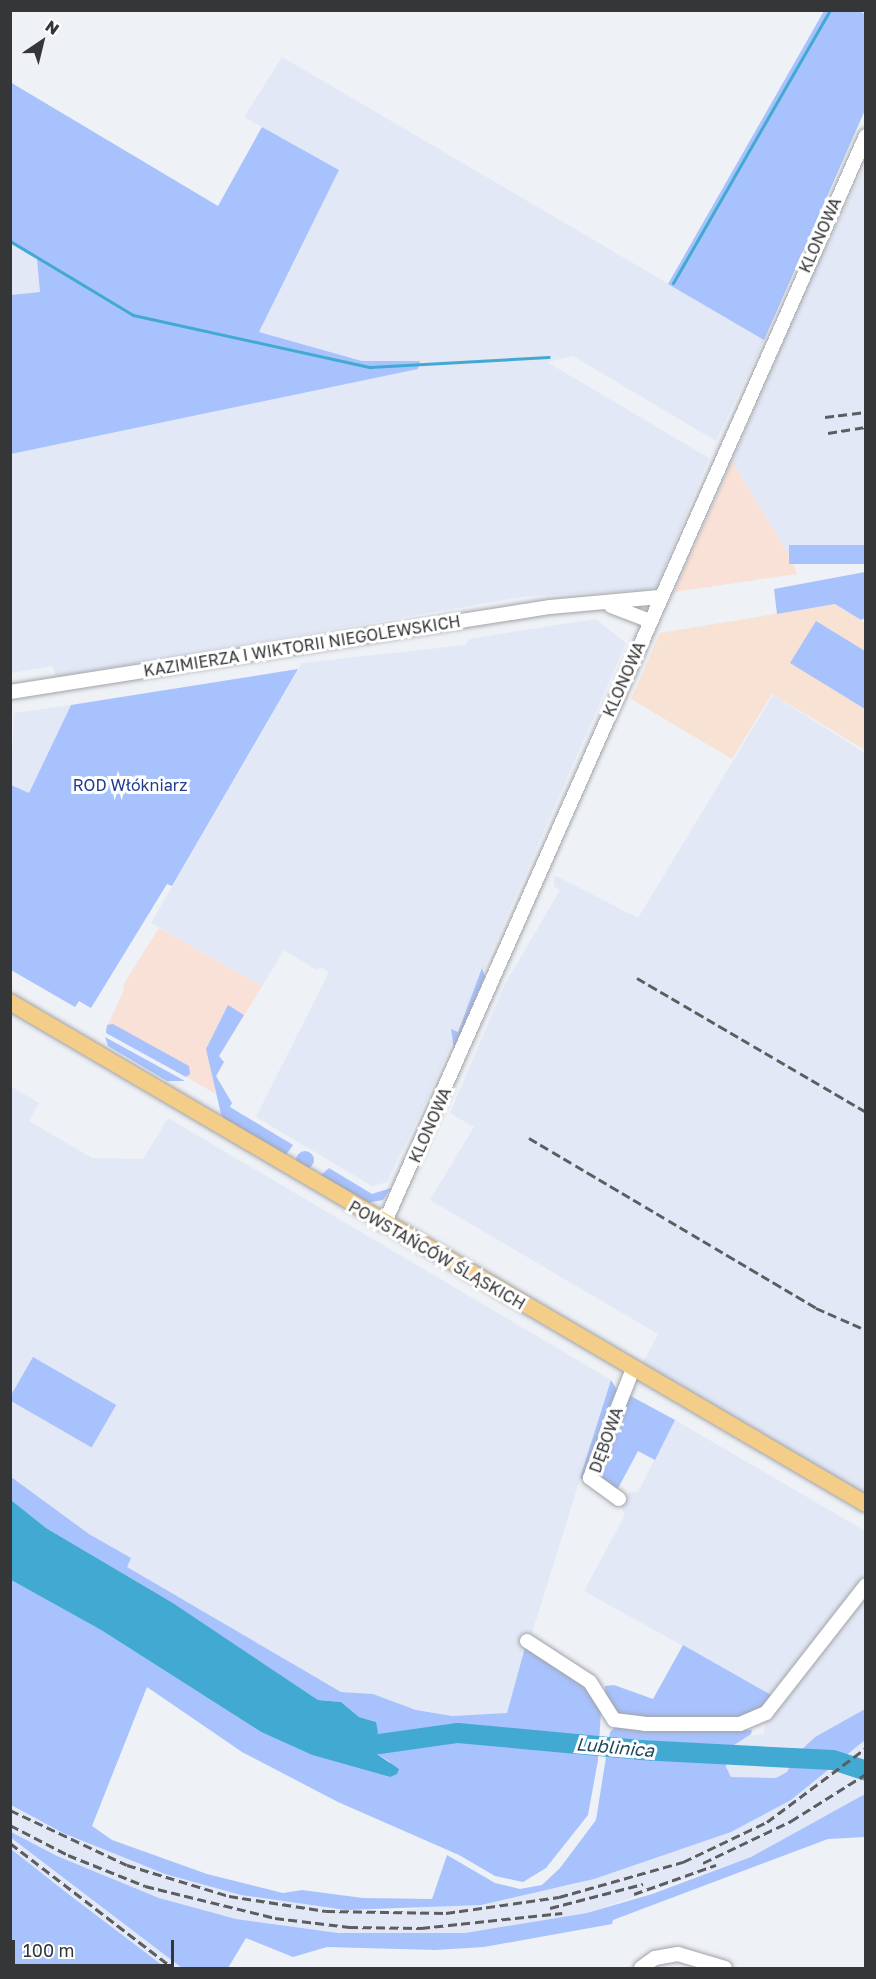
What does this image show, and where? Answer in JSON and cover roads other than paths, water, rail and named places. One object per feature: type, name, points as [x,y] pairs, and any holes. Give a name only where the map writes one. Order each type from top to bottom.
[{"type":"main road","name":"POWSTAŃCÓW ŚLĄSKICH","points":[[10,1002],[384,1224],[866,1504]]},
{"type":"street","name":"KLONOWA","points":[[384,1224],[866,136]]},
{"type":"street","name":"KAZIMIERZA I WIKTORII NIEGOLEWSKICH","points":[[10,692],[539,608],[660,597]]},
{"type":"street","points":[[594,603],[626,609],[650,621]]},
{"type":"street","name":"DĘBOWA","points":[[619,1499],[590,1478],[633,1369]]},
{"type":"street","points":[[527,1641],[590,1682],[614,1720],[645,1724],[740,1724],[766,1713],[866,1585]]},
{"type":"street","points":[[641,1968],[655,1958],[678,1954],[725,1968]]},
{"type":"waterway","points":[[673,283],[830,10]]},
{"type":"waterway","points":[[10,241],[133,315],[370,367],[549,357]]},
{"type":"waterway","name":"Lublinica","points":[[340,1739],[365,1746],[458,1733],[640,1750],[833,1760],[866,1771]]},
{"type":"railway","points":[[825,417],[866,412]]},
{"type":"railway","points":[[828,433],[866,427]]},
{"type":"railway","points":[[637,978],[866,1112]]},
{"type":"railway","points":[[529,1138],[816,1308],[866,1330]]},
{"type":"railway","points":[[10,1810],[127,1865],[229,1896],[326,1911],[446,1913],[559,1897],[683,1862],[767,1822],[866,1748]]},
{"type":"railway","points":[[703,1863],[791,1821],[866,1774]]},
{"type":"railway","points":[[10,1825],[68,1855],[145,1886],[275,1918],[349,1927],[421,1928],[562,1913]]},
{"type":"railway","points":[[10,1843],[173,1968]]},
{"type":"railway","points":[[634,1894],[716,1865]]},
{"type":"railway","points":[[550,1908],[643,1884]]},
{"type":"park label","name":"ROD Włókniarz","points":[[130,785]]}]
